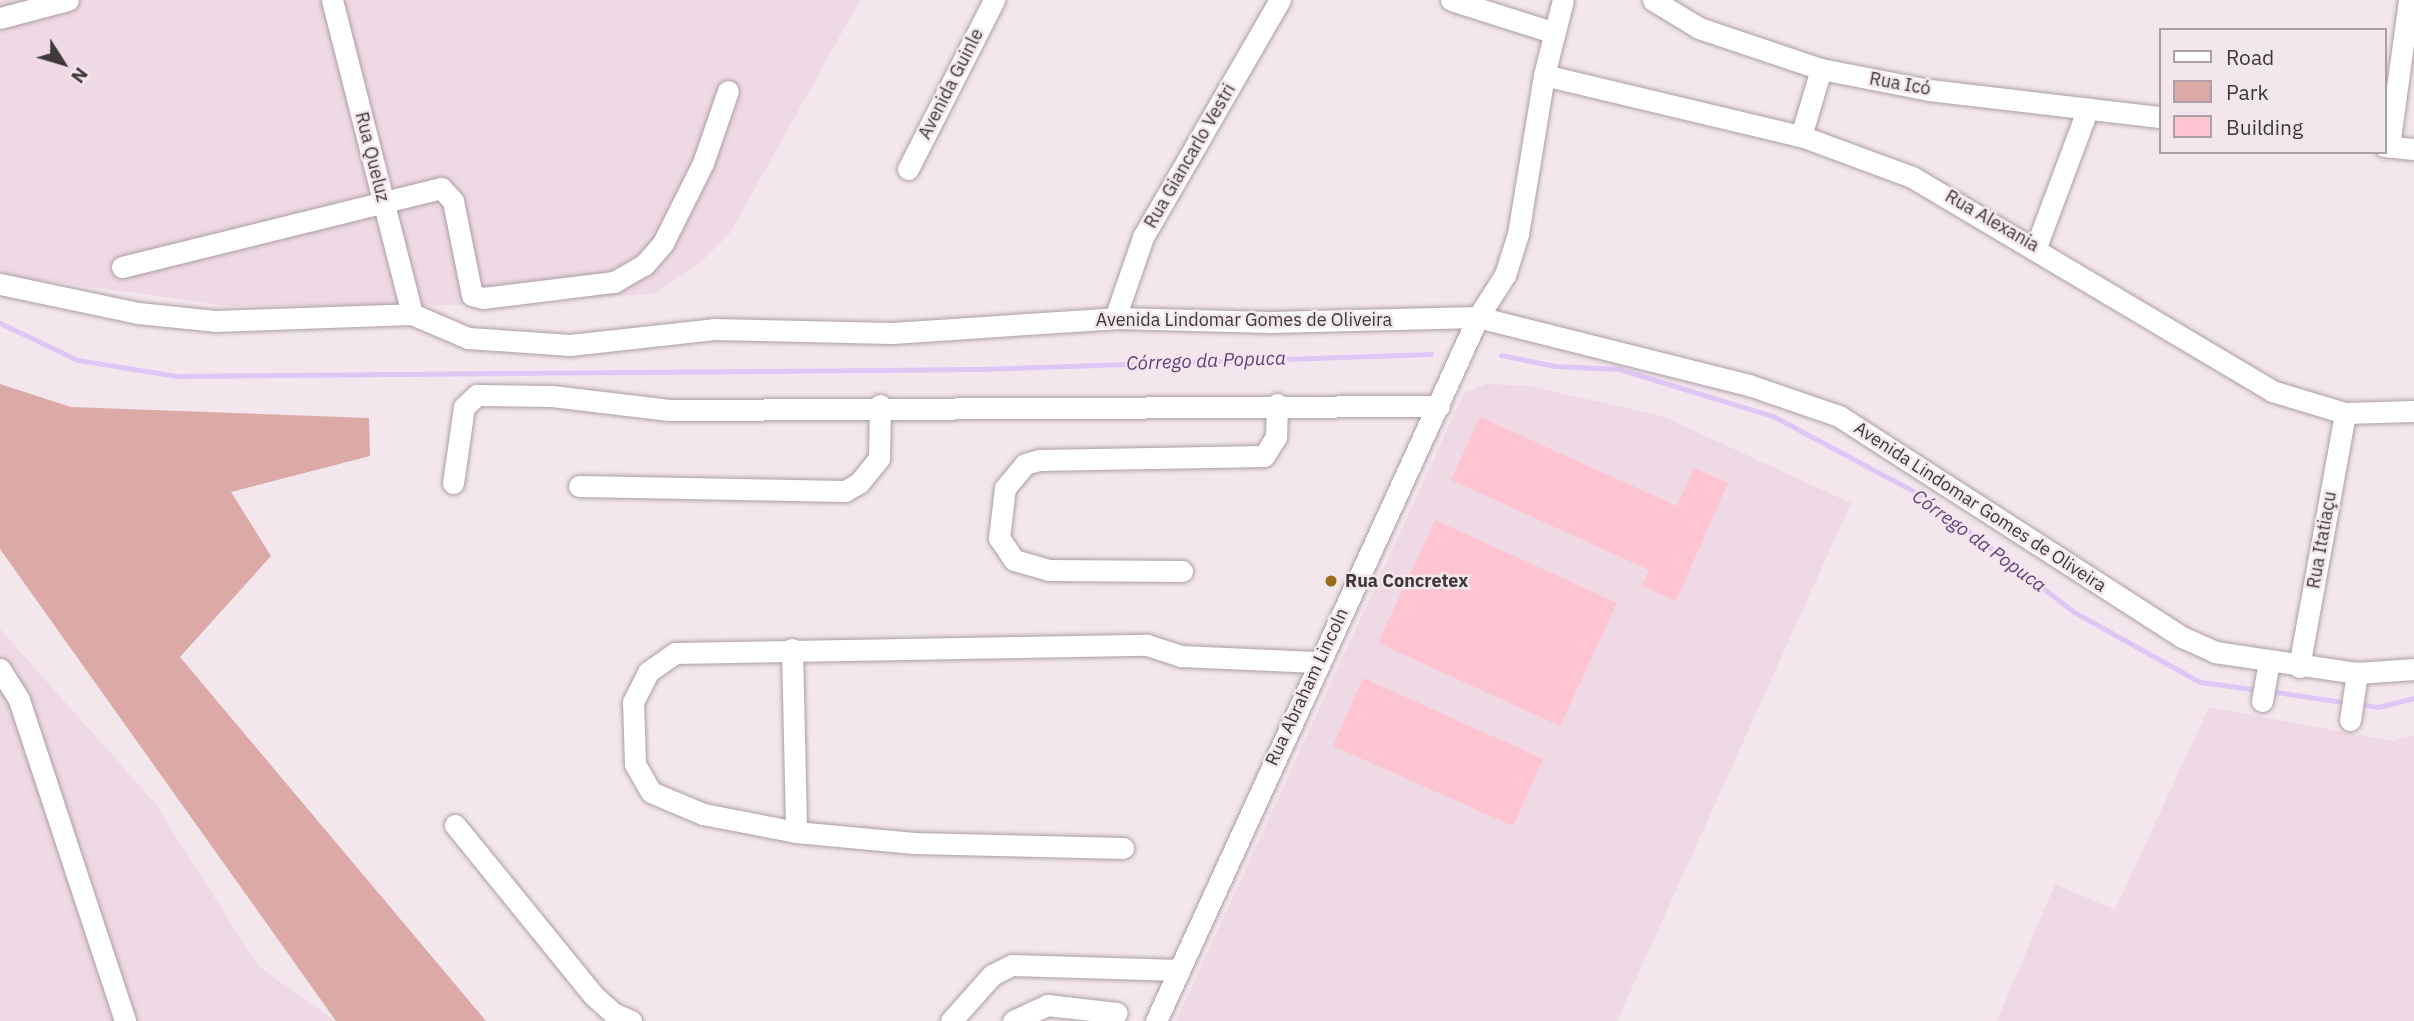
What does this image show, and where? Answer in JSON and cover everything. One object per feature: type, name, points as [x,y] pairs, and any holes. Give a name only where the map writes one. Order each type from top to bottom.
[{"type":"street","points":[[0,18],[68,0]]},
{"type":"street","name":"Rua Queluz","points":[[332,0],[412,314]]},
{"type":"street","name":"Avenida Guinle","points":[[908,169],[994,0]]},
{"type":"street","name":"Rua Giancarlo Vestri","points":[[1115,318],[1143,237],[1280,0]]},
{"type":"street","points":[[1451,0],[1552,32]]},
{"type":"street","points":[[1478,317],[1505,275],[1518,234],[1552,32],[1563,0]]},
{"type":"street","name":"Rua Icó","points":[[1653,0],[1699,28],[1821,69],[1929,90],[2158,117]]},
{"type":"street","points":[[2409,0],[2386,146],[2414,149]]},
{"type":"street","points":[[1801,136],[1821,69]]},
{"type":"street","name":"Rua Alexania","points":[[1544,75],[1801,136],[1912,177],[2036,247],[2272,391],[2345,413],[2414,411]]},
{"type":"street","points":[[122,267],[441,188],[453,201],[472,295],[477,297],[614,282],[644,265],[663,243],[703,163],[728,91]]},
{"type":"street","points":[[2036,247],[2088,108]]},
{"type":"street","name":"Avenida Lindomar Gomes de Oliveira","points":[[0,284],[138,313],[215,321],[412,314],[468,338],[570,345],[714,328],[892,333],[1115,318],[1270,322],[1478,317],[1749,385],[1839,416],[2182,637],[2266,681],[2299,667],[2357,673],[2414,669]]},
{"type":"street","name":"Rua Abraham Lincoln","points":[[1156,1021],[1317,662],[1439,406],[1478,317]]},
{"type":"street","points":[[453,483],[464,407],[477,395],[552,396],[668,410],[880,405],[1439,406]]},
{"type":"street","points":[[1182,571],[1049,570],[1014,560],[999,538],[1005,488],[1025,464],[1039,460],[1264,456],[1276,438],[1277,404]]},
{"type":"street","points":[[579,486],[845,491],[859,483],[879,458],[880,405]]},
{"type":"street","name":"Rua Itatiaçu","points":[[2299,667],[2345,413]]},
{"type":"street","points":[[1123,848],[914,844],[796,832],[702,814],[651,792],[635,764],[633,702],[648,672],[675,653],[1147,645],[1180,656],[1317,662]]},
{"type":"street","points":[[792,649],[796,832]]},
{"type":"street","points":[[0,669],[19,700],[125,1021]]},
{"type":"street","points":[[2350,720],[2357,673]]},
{"type":"street","points":[[456,825],[593,995],[613,1013],[631,1021]]},
{"type":"street","points":[[951,1021],[992,975],[1012,965],[1180,970]]},
{"type":"street","points":[[1013,1021],[1047,1004],[1117,1013]]},
{"type":"shaded area","points":[[0,0],[860,0],[730,233],[701,262],[654,294],[459,305],[230,306],[11,276],[0,271]]},
{"type":"shaded area","points":[[1486,384],[1529,386],[1662,416],[1851,503],[1617,1021],[1176,1021],[1464,393]]},
{"type":"shaded area","points":[[0,629],[154,802],[258,966],[335,1021],[0,1021]]},
{"type":"shaded area","points":[[2209,707],[2392,741],[2414,735],[2414,1021],[1997,1021],[2055,884],[2115,910]]},
{"type":"green space","points":[[0,384],[71,407],[369,418],[370,456],[231,492],[271,556],[180,657],[486,1021],[336,1021],[0,549]]},
{"type":"building","points":[[1480,417],[1677,506],[1694,468],[1728,483],[1676,601],[1642,586],[1649,570],[1451,480]]},
{"type":"building","points":[[1435,520],[1617,603],[1560,726],[1378,643]]},
{"type":"building","points":[[1363,678],[1543,759],[1513,826],[1333,746]]},
{"type":"waterway","points":[[0,323],[78,360],[177,376],[980,369],[1431,354]]},
{"type":"waterway","name":"Córrego da Popuca","points":[[1501,355],[1555,366],[1619,369],[1773,416],[1924,497],[2074,612],[2200,682],[2259,690]]},
{"type":"waterway","name":"Córrego da Popuca","points":[[2269,691],[2349,703]]},
{"type":"waterway","name":"Córrego da Popuca","points":[[2359,704],[2378,707],[2414,698]]},
{"type":"place","name":"Rua Concretex","points":[[1331,581]]}]
